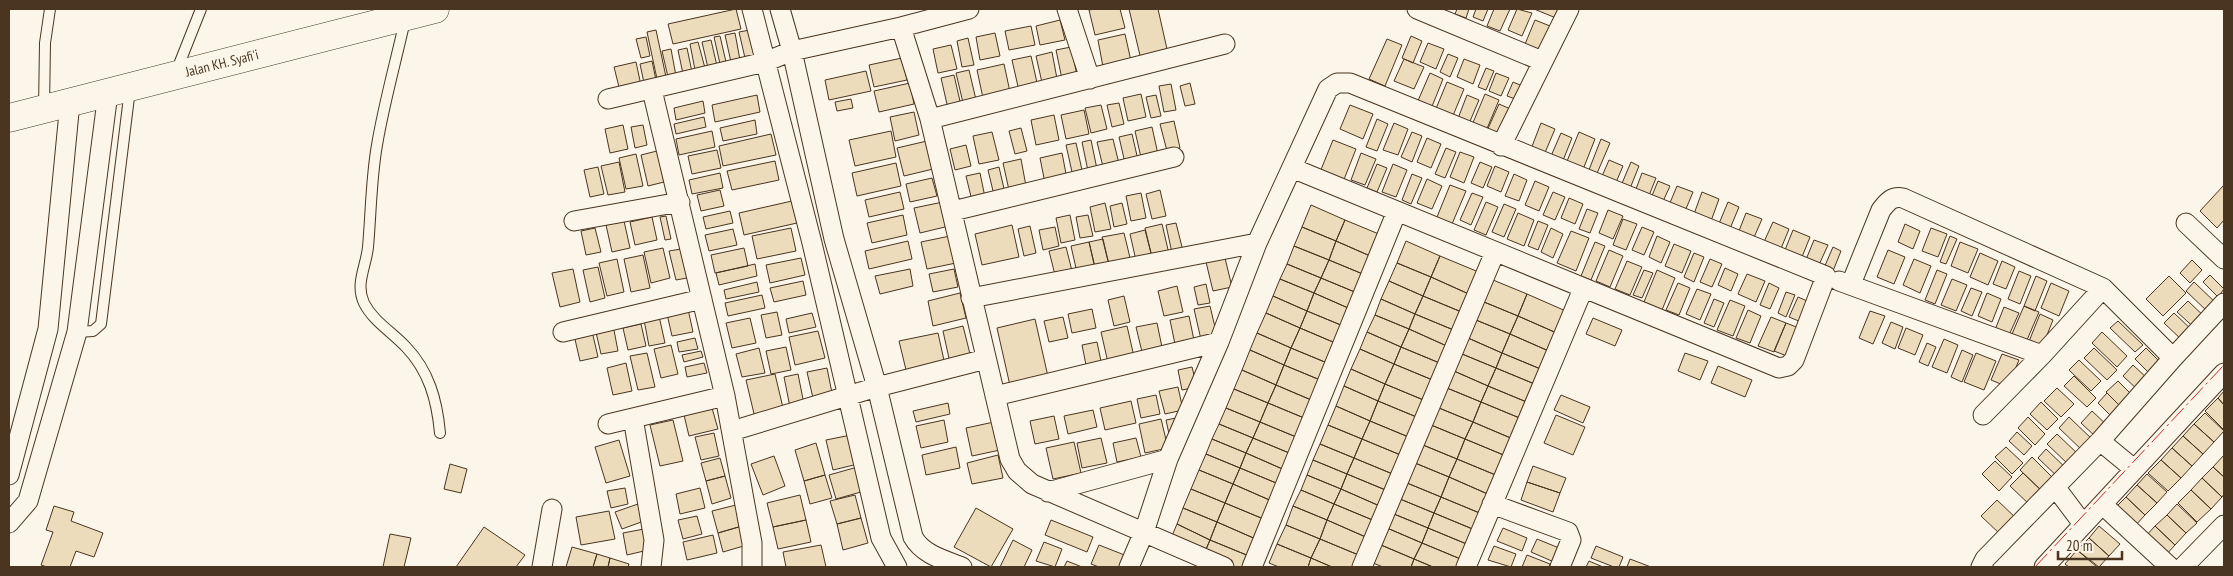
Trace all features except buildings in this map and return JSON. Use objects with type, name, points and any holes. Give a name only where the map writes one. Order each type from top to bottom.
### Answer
[{"type":"main road","name":"Jalan KH. Syafi'i","points":[[9,118],[435,9]]},
{"type":"street","points":[[752,9],[812,243],[882,538],[898,567],[924,555],[962,567]]},
{"type":"street","points":[[780,9],[792,51],[834,239],[877,387],[912,532],[924,555]]},
{"type":"street","points":[[608,100],[765,62],[792,51],[969,9]]},
{"type":"street","points":[[1067,9],[1090,79]]},
{"type":"street","points":[[1417,9],[1542,61]]},
{"type":"street","points":[[1500,146],[1569,9]]},
{"type":"street","points":[[901,26],[930,120],[953,211],[971,298],[1010,459],[1023,478],[1032,484],[1224,567]]},
{"type":"street","points":[[930,120],[1225,44]]},
{"type":"street","points":[[1129,567],[1144,532],[1168,459],[1220,342],[1256,243],[1328,89],[1336,83],[1350,83],[1500,146],[1826,276],[2042,355]]},
{"type":"street","points":[[9,524],[28,501],[77,332],[119,90]]},
{"type":"street","points":[[652,90],[725,396],[752,543],[752,567]]},
{"type":"street","points":[[9,476],[48,330],[57,106]]},
{"type":"street","points":[[953,211],[1174,157]]},
{"type":"street","points":[[1292,168],[1582,289],[1779,368],[1788,366],[1794,360],[1826,276]]},
{"type":"street","points":[[1851,284],[1881,210],[1889,200],[1895,197],[1915,202],[2103,288],[2173,358]]},
{"type":"street","points":[[574,221],[680,202]]},
{"type":"street","points":[[1252,567],[1397,211]]},
{"type":"street","points":[[2186,223],[2224,259]]},
{"type":"street","points":[[812,243],[834,239]]},
{"type":"street","points":[[971,298],[1256,243]]},
{"type":"street","points":[[1362,567],[1495,252]]},
{"type":"street","points":[[1983,415],[2042,355],[2103,288]]},
{"type":"street","points":[[1466,567],[1582,289]]},
{"type":"street","points":[[563,332],[702,298]]},
{"type":"street","points":[[1981,567],[1986,559],[2100,441],[2173,358],[2218,325],[2224,303]]},
{"type":"street","points":[[995,396],[1220,342]]},
{"type":"street","points":[[732,431],[848,398],[877,387],[986,359]]},
{"type":"street","points":[[2044,567],[2224,373]]},
{"type":"street","points":[[608,424],[725,396]]},
{"type":"street","points":[[633,418],[654,540],[651,567]]},
{"type":"street","points":[[19,438],[44,444]]},
{"type":"street","points":[[2100,441],[2134,469]]},
{"type":"street","points":[[1048,492],[1168,459]]},
{"type":"street","points":[[2056,488],[2083,524]]},
{"type":"street","points":[[1492,504],[1568,532],[1571,540],[1560,567]]},
{"type":"street","points":[[2103,505],[2170,567]]},
{"type":"street","points":[[542,567],[552,509]]},
{"type":"street","points":[[2183,567],[2224,525]]},
{"type":"lane","points":[[50,9],[45,43],[57,106]]},
{"type":"lane","points":[[174,75],[202,9]]},
{"type":"lane","points":[[406,16],[377,146],[367,258],[361,277],[360,290],[364,303],[371,313],[407,347],[423,370],[437,404],[440,433]]},
{"type":"power","points":[[2035,567],[2224,365]]}]
